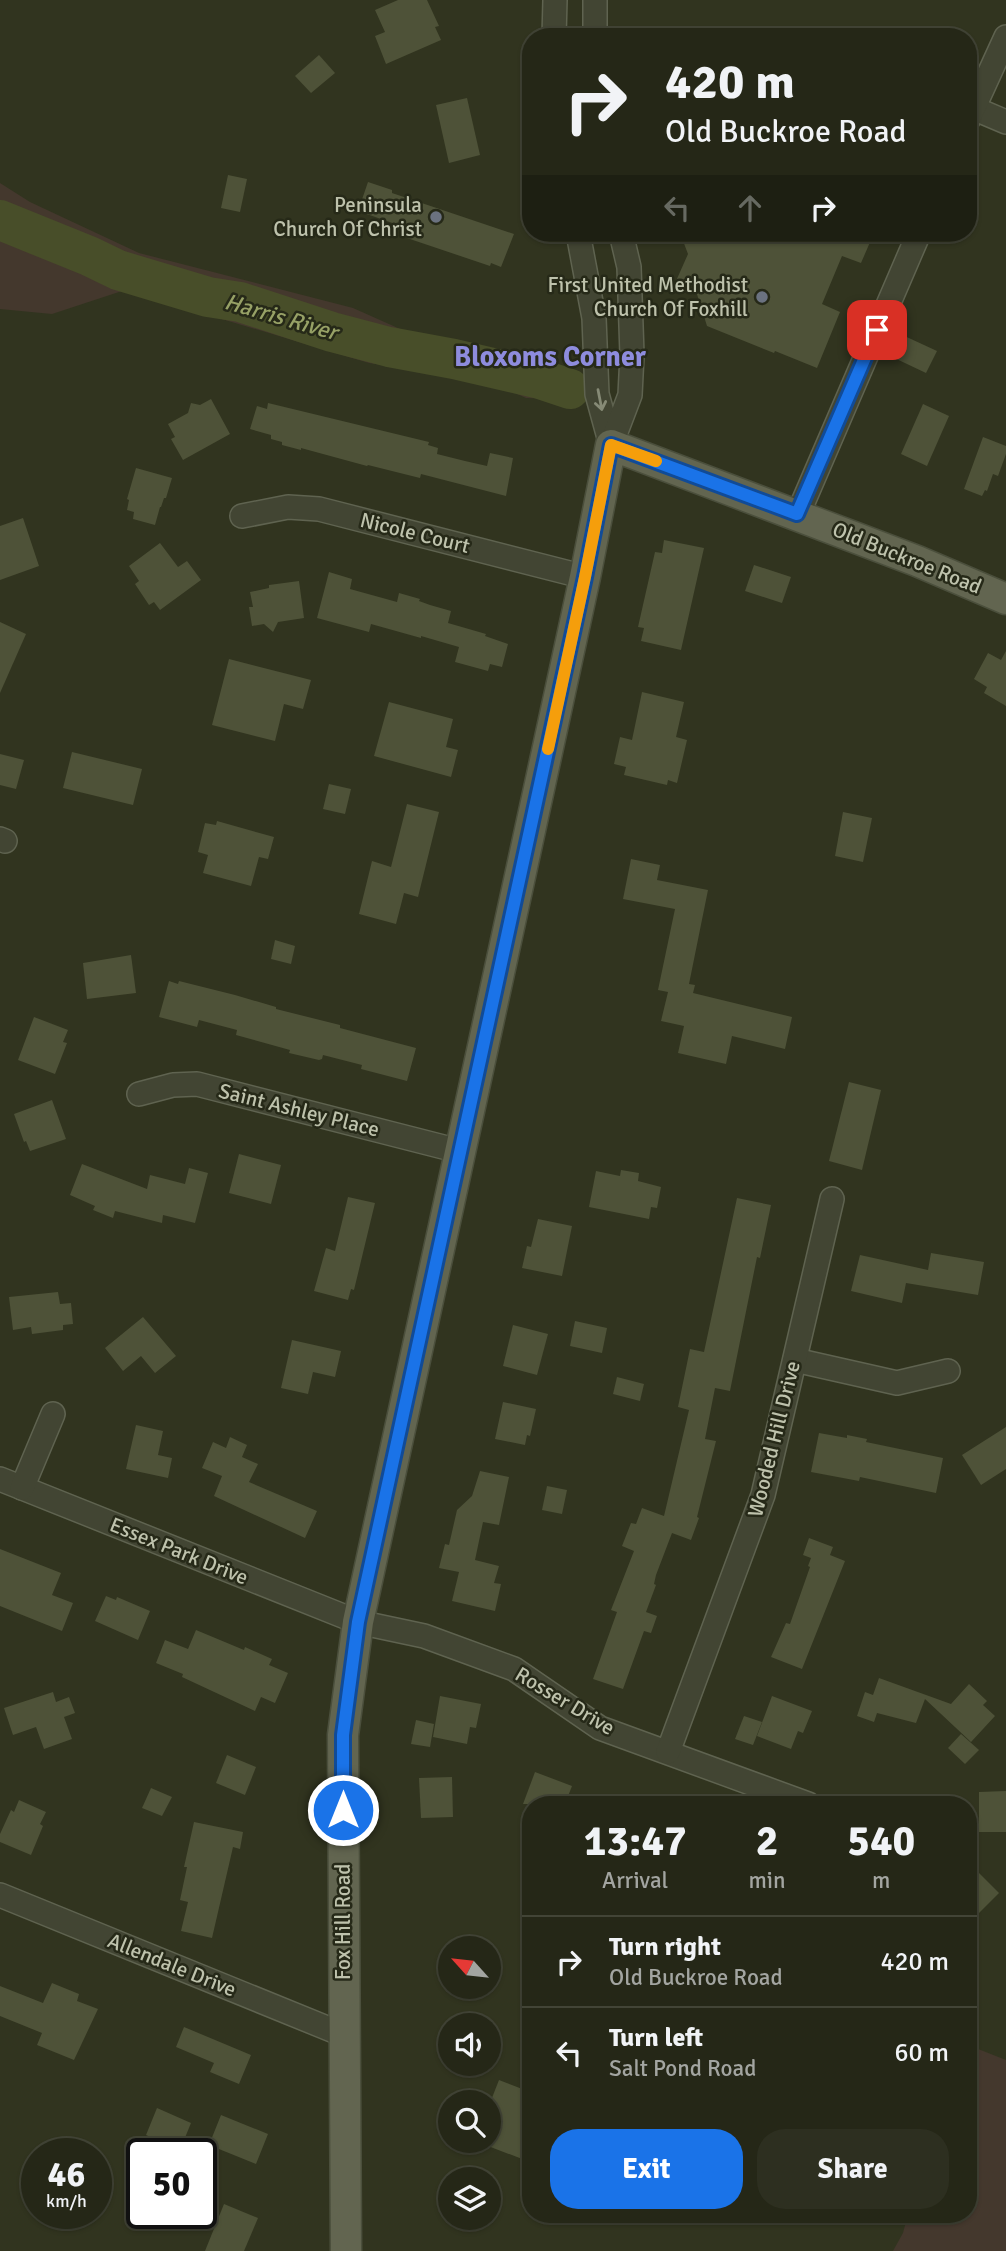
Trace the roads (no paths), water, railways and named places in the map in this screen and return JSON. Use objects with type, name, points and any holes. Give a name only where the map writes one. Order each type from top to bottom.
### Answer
[{"type":"main road","name":"Old Buckroe Road","points":[[611,445],[946,572],[1006,599]]},
{"type":"main road","name":"Fox Hill Road","points":[[346,2251],[343,1735],[358,1622],[585,577],[611,445]]},
{"type":"street","points":[[554,28],[555,0]]},
{"type":"street","points":[[595,28],[596,0]]},
{"type":"street","points":[[977,99],[1006,37]]},
{"type":"street","points":[[977,116],[1006,122]]},
{"type":"street","points":[[580,242],[594,318],[597,394],[611,445]]},
{"type":"street","points":[[611,445],[630,395],[632,355],[629,267],[623,242]]},
{"type":"street","points":[[797,514],[915,242]]},
{"type":"street","name":"Nicole Court","points":[[242,516],[288,508],[319,509],[585,577]]},
{"type":"street","name":"Saint Ashley Place","points":[[139,1094],[173,1085],[197,1084],[459,1151]]},
{"type":"street","name":"Wooded Hill Drive","points":[[668,1752],[763,1495],[832,1199]]},
{"type":"street","points":[[795,1360],[897,1383],[948,1371]]},
{"type":"street","points":[[22,1488],[52,1414]]},
{"type":"street","name":"Essex Park Drive","points":[[0,1479],[358,1622]]},
{"type":"street","name":"Rosser Drive","points":[[358,1622],[425,1636],[514,1669],[600,1728],[786,1796]]},
{"type":"street","name":"Allendale Drive","points":[[0,1895],[344,2035]]},
{"type":"waterway","name":"Harris River","points":[[0,220],[118,270],[208,297],[240,302],[332,332],[389,347],[454,359],[540,379],[570,389]]},
{"type":"place","name":"Peninsula Church Of Christ","points":[[436,217]]},
{"type":"place","name":"First United Methodist Church Of Foxhill","points":[[762,297]]},
{"type":"district","name":"Bloxoms Corner","points":[[550,357]]}]
